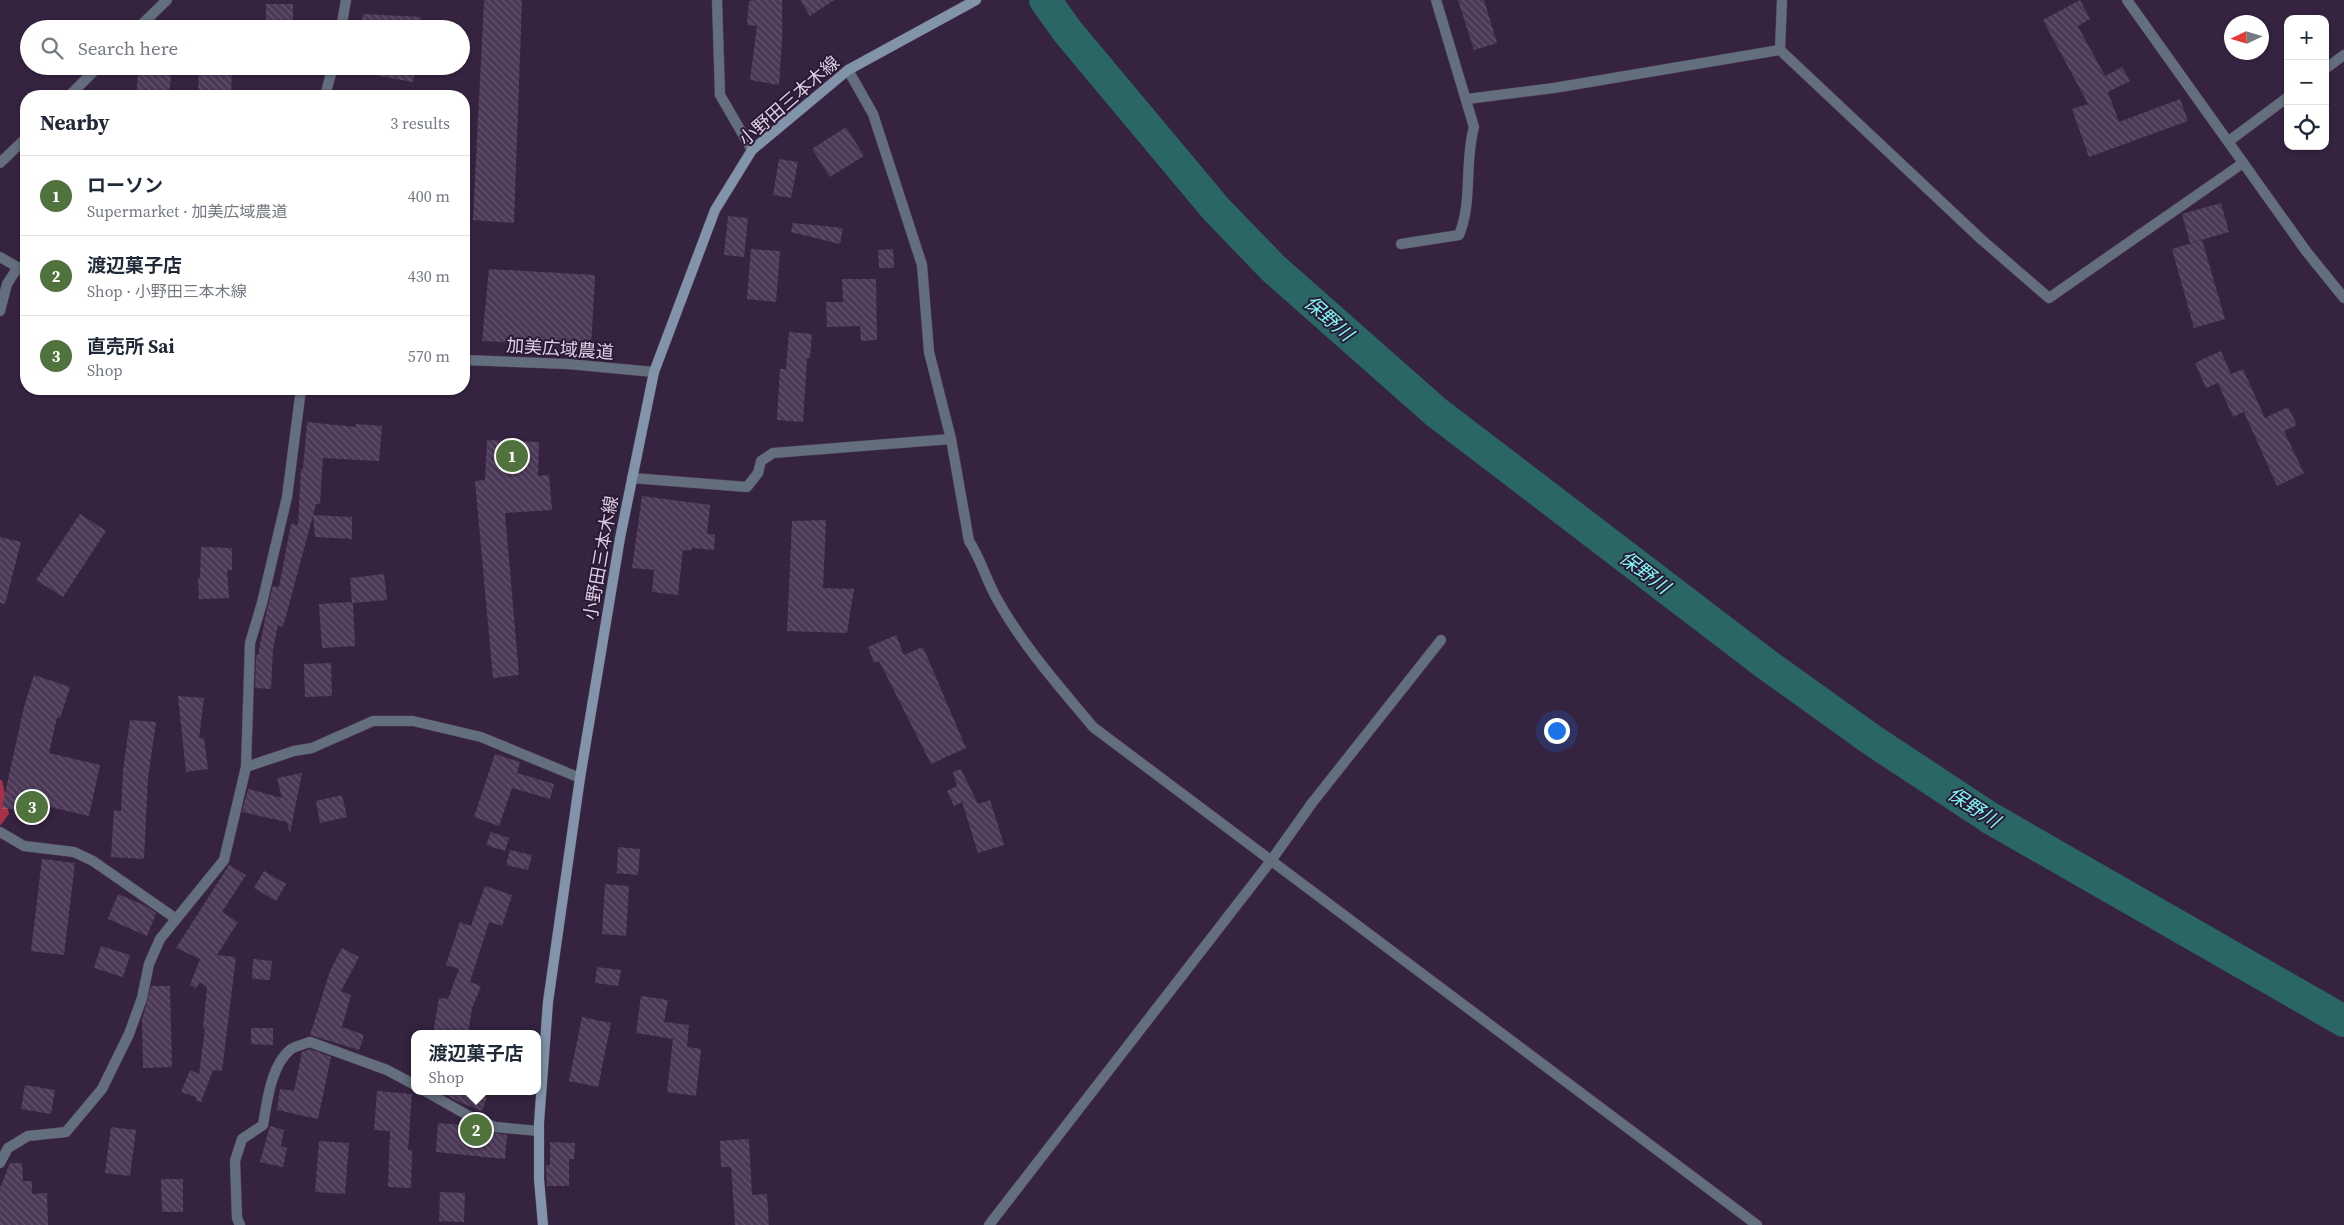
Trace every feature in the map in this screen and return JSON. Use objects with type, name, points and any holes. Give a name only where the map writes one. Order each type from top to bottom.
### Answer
[{"type":"main road","name":"小野田三本木線","points":[[543,1225],[539,1179],[539,1131],[548,1002],[580,778],[632,478],[654,372],[715,210],[752,150],[848,70],[976,0]]},
{"type":"street","points":[[146,20],[167,0]]},
{"type":"street","points":[[343,20],[346,0]]},
{"type":"street","points":[[717,0],[720,96],[752,150]]},
{"type":"street","points":[[1401,244],[1459,235],[1466,210],[1469,146],[1474,127],[1436,0]]},
{"type":"street","points":[[1782,0],[1780,50],[1982,240],[2049,298],[2243,163]]},
{"type":"street","points":[[2127,0],[2306,251],[2344,298]]},
{"type":"street","points":[[1467,99],[1581,84],[1780,50]]},
{"type":"street","points":[[2329,66],[2344,54]]},
{"type":"street","points":[[848,70],[873,114],[922,265],[929,352],[951,439],[968,541],[976,552],[996,598],[1029,650],[1093,727],[1270,862],[1757,1225]]},
{"type":"street","points":[[74,90],[90,75]]},
{"type":"street","points":[[327,90],[331,75]]},
{"type":"street","points":[[2229,141],[2284,101]]},
{"type":"street","points":[[0,163],[20,144]]},
{"type":"street","points":[[0,257],[20,269]]},
{"type":"street","points":[[0,311],[7,284],[20,272]]},
{"type":"street","name":"加美広域農道","points":[[470,360],[568,364],[654,372]]},
{"type":"street","points":[[0,1163],[8,1148],[28,1136],[66,1132],[102,1089],[129,1034],[142,998],[149,964],[160,939],[175,918],[224,860],[246,767],[250,643],[262,603],[287,497],[300,395]]},
{"type":"street","points":[[632,478],[747,487],[758,473],[761,461],[773,452],[951,439]]},
{"type":"street","points":[[989,1225],[1270,862],[1312,803],[1441,640]]},
{"type":"street","points":[[246,767],[294,751],[312,748],[373,721],[413,721],[481,737],[580,778]]},
{"type":"street","points":[[0,832],[24,846],[74,852],[93,861],[175,918]]},
{"type":"street","points":[[240,1225],[237,1218],[235,1162],[242,1139],[263,1125],[271,1086],[279,1064],[292,1049],[310,1042],[388,1070],[411,1083]]},
{"type":"street","points":[[432,1095],[474,1119],[495,1126],[539,1131]]},
{"type":"green space","points":[[0,780],[2,780],[9,814],[0,826]]},
{"type":"building","points":[[484,0],[522,0],[514,223],[473,220]]},
{"type":"building","points":[[782,0],[779,85],[750,80],[757,26],[747,25],[749,1]]},
{"type":"building","points":[[800,0],[834,0],[810,16]]},
{"type":"building","points":[[1458,0],[1484,0],[1497,43],[1474,50]]},
{"type":"building","points":[[2080,0],[2090,19],[2078,26],[2105,76],[2122,67],[2130,81],[2108,92],[2119,122],[2180,99],[2188,121],[2089,157],[2072,109],[2088,104],[2043,20]]},
{"type":"building","points":[[266,4],[293,4],[293,20],[266,20]]},
{"type":"building","points":[[363,14],[421,17],[421,20],[362,20]]},
{"type":"building","points":[[138,75],[171,75],[170,90],[137,90]]},
{"type":"building","points":[[199,75],[232,75],[231,90],[198,90]]},
{"type":"building","points":[[374,75],[414,75],[413,82]]},
{"type":"building","points":[[846,127],[864,156],[830,177],[812,149]]},
{"type":"building","points":[[779,159],[798,162],[791,198],[773,195]]},
{"type":"building","points":[[2221,203],[2229,232],[2190,243],[2182,214]]},
{"type":"building","points":[[728,216],[748,218],[744,257],[724,255]]},
{"type":"building","points":[[793,223],[843,228],[840,244],[791,232]]},
{"type":"building","points":[[2202,240],[2225,319],[2194,328],[2172,249]]},
{"type":"building","points":[[751,249],[780,251],[776,302],[747,299]]},
{"type":"building","points":[[893,249],[894,268],[879,268],[878,250]]},
{"type":"building","points":[[489,269],[595,275],[591,347],[482,341]]},
{"type":"building","points":[[842,279],[876,279],[877,340],[861,341],[860,326],[827,327],[826,302],[843,302]]},
{"type":"building","points":[[789,332],[812,334],[810,358],[807,358],[803,422],[777,420],[780,369],[786,369]]},
{"type":"building","points":[[2221,351],[2231,374],[2243,369],[2265,418],[2288,407],[2297,425],[2284,431],[2304,473],[2277,486],[2244,412],[2233,417],[2218,383],[2206,388],[2195,363]]},
{"type":"building","points":[[307,422],[355,427],[356,424],[382,426],[379,461],[323,458],[320,504],[316,504],[283,627],[278,625],[273,649],[271,689],[255,688],[256,655],[258,655],[273,586],[279,587],[291,524],[298,525],[301,469],[303,469]]},
{"type":"building","points":[[487,440],[539,442],[538,476],[549,475],[552,510],[505,513],[519,675],[493,678],[475,481],[485,480]]},
{"type":"building","points":[[642,496],[710,505],[707,534],[715,534],[714,550],[692,548],[691,551],[683,550],[678,595],[652,592],[654,570],[632,568]]},
{"type":"building","points":[[80,514],[106,531],[63,597],[36,580]]},
{"type":"building","points":[[313,515],[352,517],[352,539],[315,537]]},
{"type":"building","points":[[826,520],[823,588],[854,589],[847,633],[787,631],[792,521]]},
{"type":"building","points":[[0,537],[21,542],[5,604],[0,603]]},
{"type":"building","points":[[201,547],[232,548],[232,570],[227,570],[229,598],[199,599],[198,578],[200,578]]},
{"type":"building","points":[[384,574],[387,600],[353,603],[355,646],[322,648],[319,604],[352,602],[350,578]]},
{"type":"building","points":[[896,635],[904,655],[923,647],[966,748],[931,764],[879,661],[874,663],[868,647]]},
{"type":"building","points":[[331,663],[332,696],[305,697],[304,664]]},
{"type":"building","points":[[34,675],[70,687],[60,718],[57,717],[49,753],[100,765],[89,816],[37,804],[35,815],[2,807],[24,707]]},
{"type":"building","points":[[178,696],[204,698],[199,738],[204,738],[208,769],[186,772]]},
{"type":"building","points":[[130,720],[156,722],[148,778],[144,859],[111,857],[114,810],[121,811],[123,770]]},
{"type":"building","points":[[495,754],[520,762],[517,773],[554,784],[550,799],[512,788],[499,826],[474,817]]},
{"type":"building","points":[[961,769],[978,804],[990,800],[1004,845],[978,853],[962,802],[954,806],[947,791],[957,786],[953,772]]},
{"type":"building","points":[[302,773],[290,833],[287,822],[242,812],[248,789],[282,798],[277,778]]},
{"type":"building","points":[[342,795],[347,817],[320,823],[316,801]]},
{"type":"building","points":[[491,832],[509,838],[505,851],[486,845]]},
{"type":"building","points":[[618,847],[640,849],[638,875],[617,873]]},
{"type":"building","points":[[510,850],[532,855],[528,870],[506,865]]},
{"type":"building","points":[[42,859],[75,863],[64,955],[31,951]]},
{"type":"building","points":[[229,865],[246,875],[222,912],[238,922],[217,955],[236,957],[222,1071],[213,1070],[201,1102],[196,1101],[196,1097],[181,1092],[190,1070],[199,1074],[205,1028],[203,1028],[207,987],[200,982],[196,988],[190,985],[200,959],[176,948]]},
{"type":"building","points":[[264,871],[286,884],[276,901],[254,888]]},
{"type":"building","points":[[605,884],[629,886],[626,936],[602,934]]},
{"type":"building","points":[[485,886],[512,895],[502,926],[489,922],[470,982],[481,986],[472,1008],[469,1030],[434,1030],[439,998],[448,999],[459,969],[446,965],[460,922],[471,926]]},
{"type":"building","points":[[118,894],[146,906],[156,913],[147,936],[108,919]]},
{"type":"building","points":[[101,946],[130,955],[123,977],[94,968]]},
{"type":"building","points":[[342,948],[359,957],[341,991],[351,995],[342,1027],[364,1035],[359,1050],[310,1035],[330,971]]},
{"type":"building","points":[[253,959],[272,961],[270,980],[252,979]]},
{"type":"building","points":[[597,967],[621,970],[618,986],[595,983]]},
{"type":"building","points":[[151,986],[170,986],[172,1067],[143,1068],[142,1020]]},
{"type":"building","points":[[641,996],[668,1000],[664,1022],[689,1025],[687,1047],[701,1049],[696,1096],[667,1092],[673,1039],[636,1033]]},
{"type":"building","points":[[582,1017],[611,1023],[598,1087],[569,1081]]},
{"type":"building","points":[[251,1028],[273,1028],[273,1045],[251,1044]]},
{"type":"building","points":[[310,1049],[331,1057],[318,1119],[277,1110],[280,1089],[294,1091],[302,1052]]},
{"type":"building","points":[[25,1085],[55,1090],[51,1114],[21,1109]]},
{"type":"building","points":[[377,1091],[411,1094],[408,1150],[412,1150],[411,1188],[388,1187],[390,1131],[374,1130]]},
{"type":"building","points":[[446,1095],[482,1095],[487,1097],[482,1111]]},
{"type":"building","points":[[438,1123],[473,1126],[475,1127],[474,1130],[507,1135],[505,1159],[436,1152]]},
{"type":"building","points":[[270,1126],[284,1130],[281,1146],[287,1148],[283,1167],[260,1162]]},
{"type":"building","points":[[111,1127],[136,1130],[130,1176],[105,1173]]},
{"type":"building","points":[[749,1139],[752,1195],[767,1194],[769,1225],[735,1225],[731,1167],[721,1167],[720,1141]]},
{"type":"building","points":[[319,1141],[349,1143],[345,1194],[315,1192]]},
{"type":"building","points":[[550,1142],[575,1143],[574,1159],[569,1159],[569,1186],[547,1186],[546,1165],[550,1165]]},
{"type":"building","points":[[10,1163],[22,1163],[23,1181],[32,1181],[32,1194],[47,1193],[48,1225],[0,1225],[0,1188]]},
{"type":"building","points":[[161,1179],[183,1179],[183,1212],[162,1212]]},
{"type":"building","points":[[440,1192],[465,1193],[464,1222],[439,1221]]},
{"type":"waterway","name":"保野川","points":[[1045,0],[1068,32],[1216,209],[1273,268],[1436,412],[1766,664],[1872,740],[1990,818],[2344,1021]]},
{"type":"place","name":"ローソン","points":[[512,456]]},
{"type":"place","name":"直売所 Sai","points":[[32,807]]},
{"type":"place","name":"渡辺菓子店","points":[[476,1130]]}]
